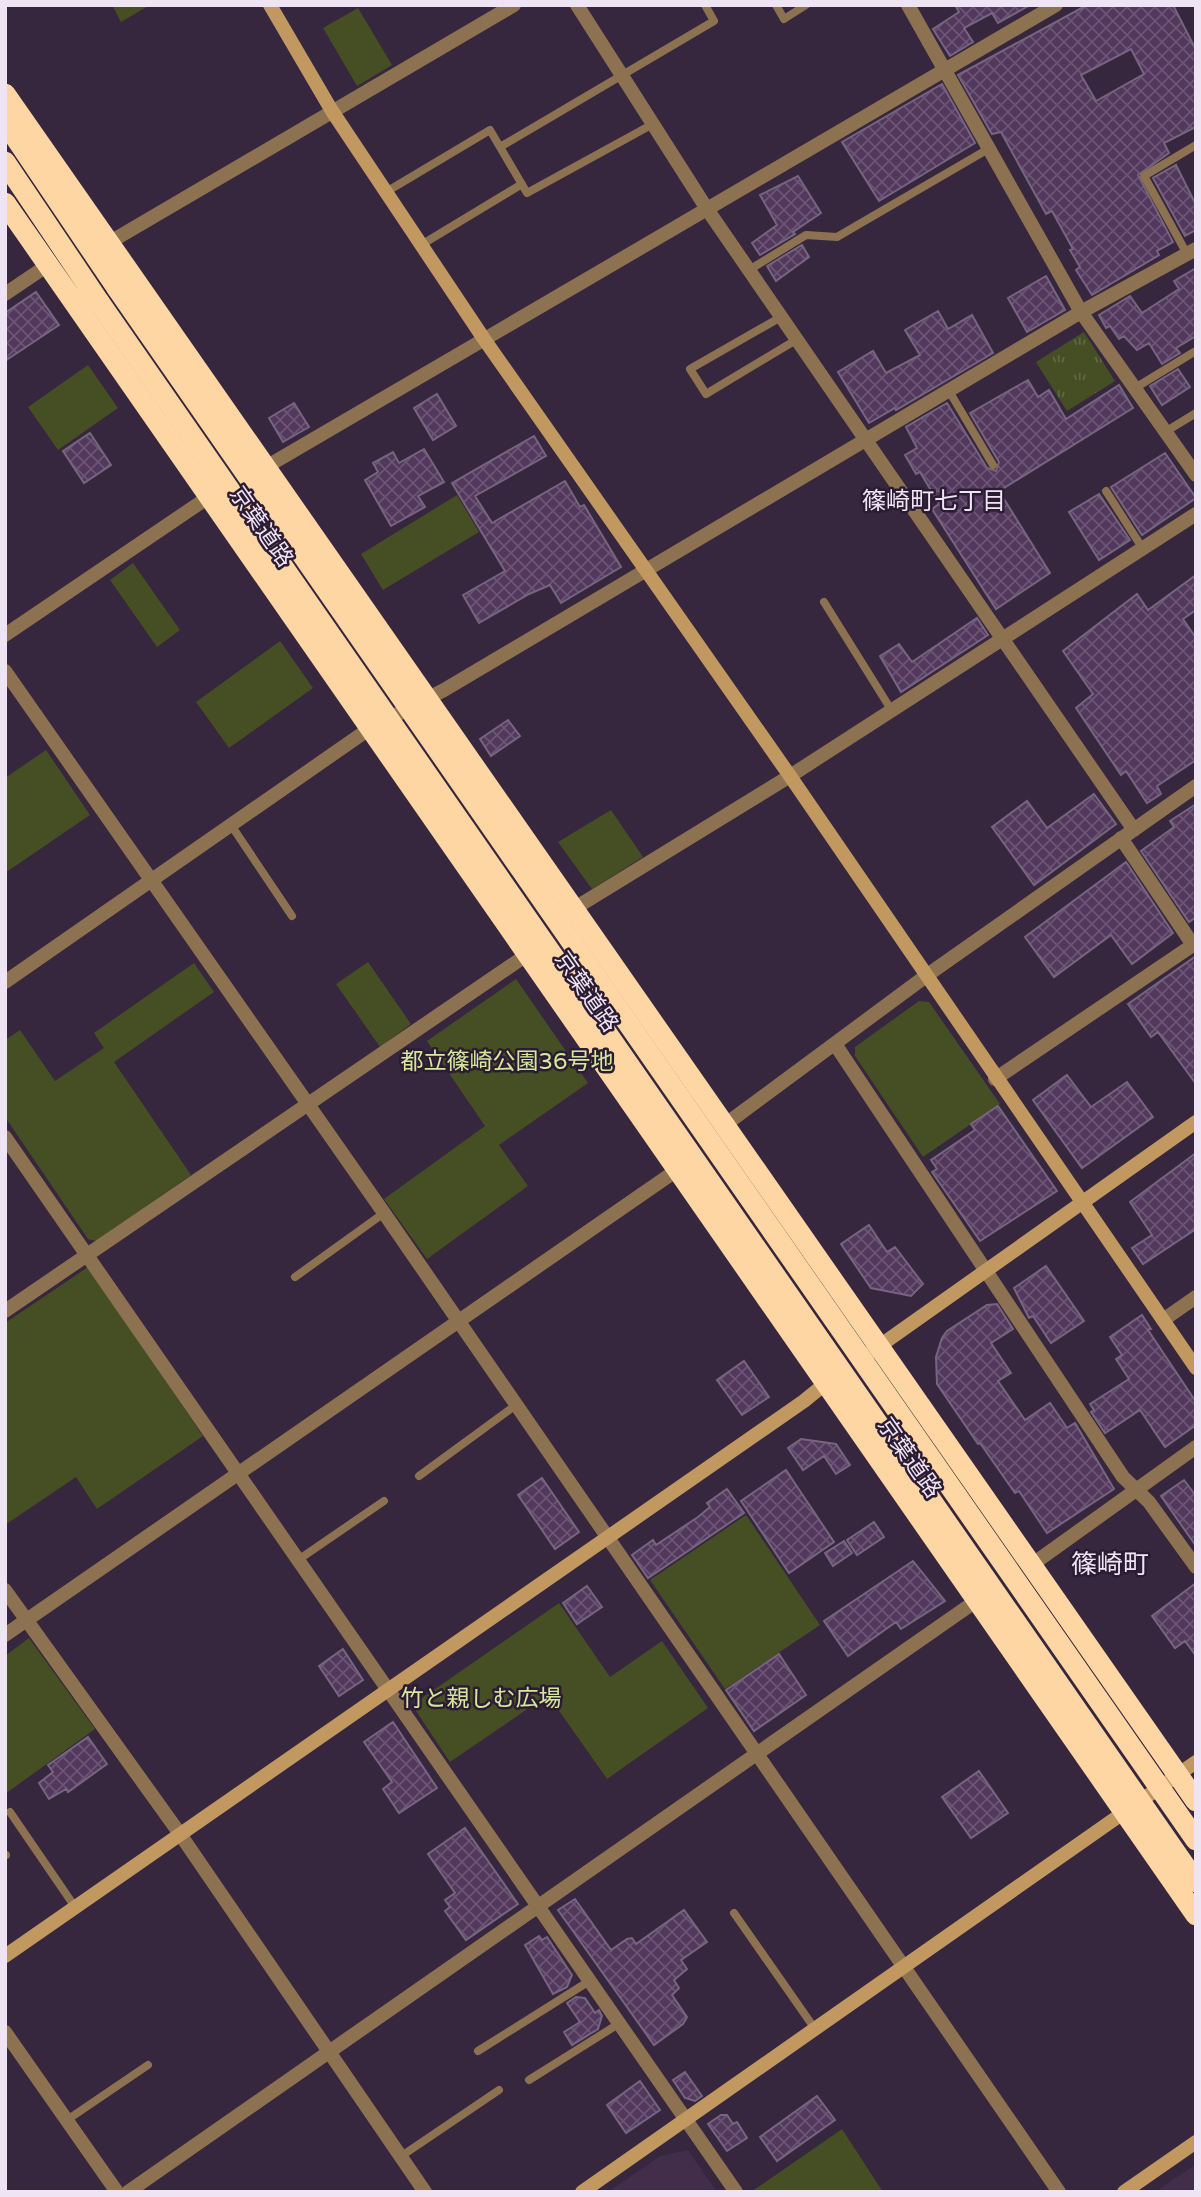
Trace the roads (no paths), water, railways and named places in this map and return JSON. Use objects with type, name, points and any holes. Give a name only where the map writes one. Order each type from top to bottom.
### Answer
[{"type":"highway","name":"京葉道路","points":[[5,94],[268,466],[427,699],[1196,1801]]},
{"type":"highway","name":"京葉道路","points":[[5,122],[117,288],[1196,1840]]},
{"type":"highway","name":"京葉道路","points":[[5,162],[99,302],[1196,1882]]},
{"type":"highway","name":"京葉道路","points":[[5,203],[1196,1915]]},
{"type":"street","points":[[270,5],[332,111],[484,340],[790,776],[995,1079],[1196,1368]]},
{"type":"street","points":[[110,242],[514,5]]},
{"type":"street","points":[[577,5],[707,209],[1134,830]]},
{"type":"street","points":[[908,5],[1081,312],[1196,475]]},
{"type":"street","points":[[5,635],[208,496],[268,466],[1056,5]]},
{"type":"street","points":[[5,982],[369,729],[427,699],[648,571],[1081,312],[1191,251]]},
{"type":"street","points":[[5,294],[48,265]]},
{"type":"street","points":[[575,908],[790,776],[1196,514]]},
{"type":"street","points":[[5,671],[609,1537],[903,1969],[1059,2192]]},
{"type":"street","points":[[726,1124],[926,976],[1196,786]]},
{"type":"street","points":[[995,1079],[1192,945],[1121,838]]},
{"type":"street","points":[[5,1311],[528,954]]},
{"type":"street","points":[[835,1044],[1123,1477],[1149,1502],[1196,1567]]},
{"type":"street","points":[[5,1956],[804,1401],[824,1383],[1196,1122]]},
{"type":"street","points":[[5,1138],[736,2192]]},
{"type":"street","points":[[5,1636],[677,1170]]},
{"type":"street","points":[[1163,1320],[1196,1297]]},
{"type":"street","points":[[1030,1566],[1196,1447]]},
{"type":"street","points":[[5,1590],[180,1834],[425,2192]]},
{"type":"street","points":[[128,2192],[758,1755],[975,1601]]},
{"type":"street","points":[[582,2192],[1124,1815],[1196,1762]]},
{"type":"street","points":[[7,2038],[117,2192]]},
{"type":"street","points":[[1124,2192],[1196,2142]]},
{"type":"lane","points":[[500,147],[714,22],[705,5]]},
{"type":"lane","points":[[776,5],[784,19],[806,5]]},
{"type":"lane","points":[[386,192],[489,130],[527,193],[653,124]]},
{"type":"lane","points":[[1191,251],[1143,176],[1196,145]]},
{"type":"lane","points":[[749,270],[806,235],[837,237],[990,148]]},
{"type":"lane","points":[[421,245],[522,184]]},
{"type":"lane","points":[[781,317],[690,369],[706,394],[796,340]]},
{"type":"lane","points":[[1135,388],[1194,352]]},
{"type":"lane","points":[[949,391],[993,466]]},
{"type":"lane","points":[[1165,432],[1196,413]]},
{"type":"lane","points":[[1106,491],[1143,548]]},
{"type":"lane","points":[[824,602],[892,711]]},
{"type":"lane","points":[[231,825],[292,916]]},
{"type":"lane","points":[[295,1277],[384,1213]]},
{"type":"lane","points":[[419,1476],[516,1405]]},
{"type":"lane","points":[[298,1560],[384,1501]]},
{"type":"lane","points":[[10,1812],[75,1907]]},
{"type":"lane","points":[[734,1913],[815,2029]]},
{"type":"lane","points":[[478,2051],[591,1980]]},
{"type":"lane","points":[[529,2080],[620,2023]]},
{"type":"lane","points":[[67,2120],[148,2065]]},
{"type":"lane","points":[[400,2157],[499,2090]]},
{"type":"district","name":"篠崎町七丁目","points":[[934,501]]},
{"type":"district","name":"篠崎町","points":[[1110,1564]]},
{"type":"park label","name":"都立篠崎公園36号地","points":[[507,1062]]},
{"type":"park label","name":"竹と親しむ広場","points":[[481,1699]]}]
